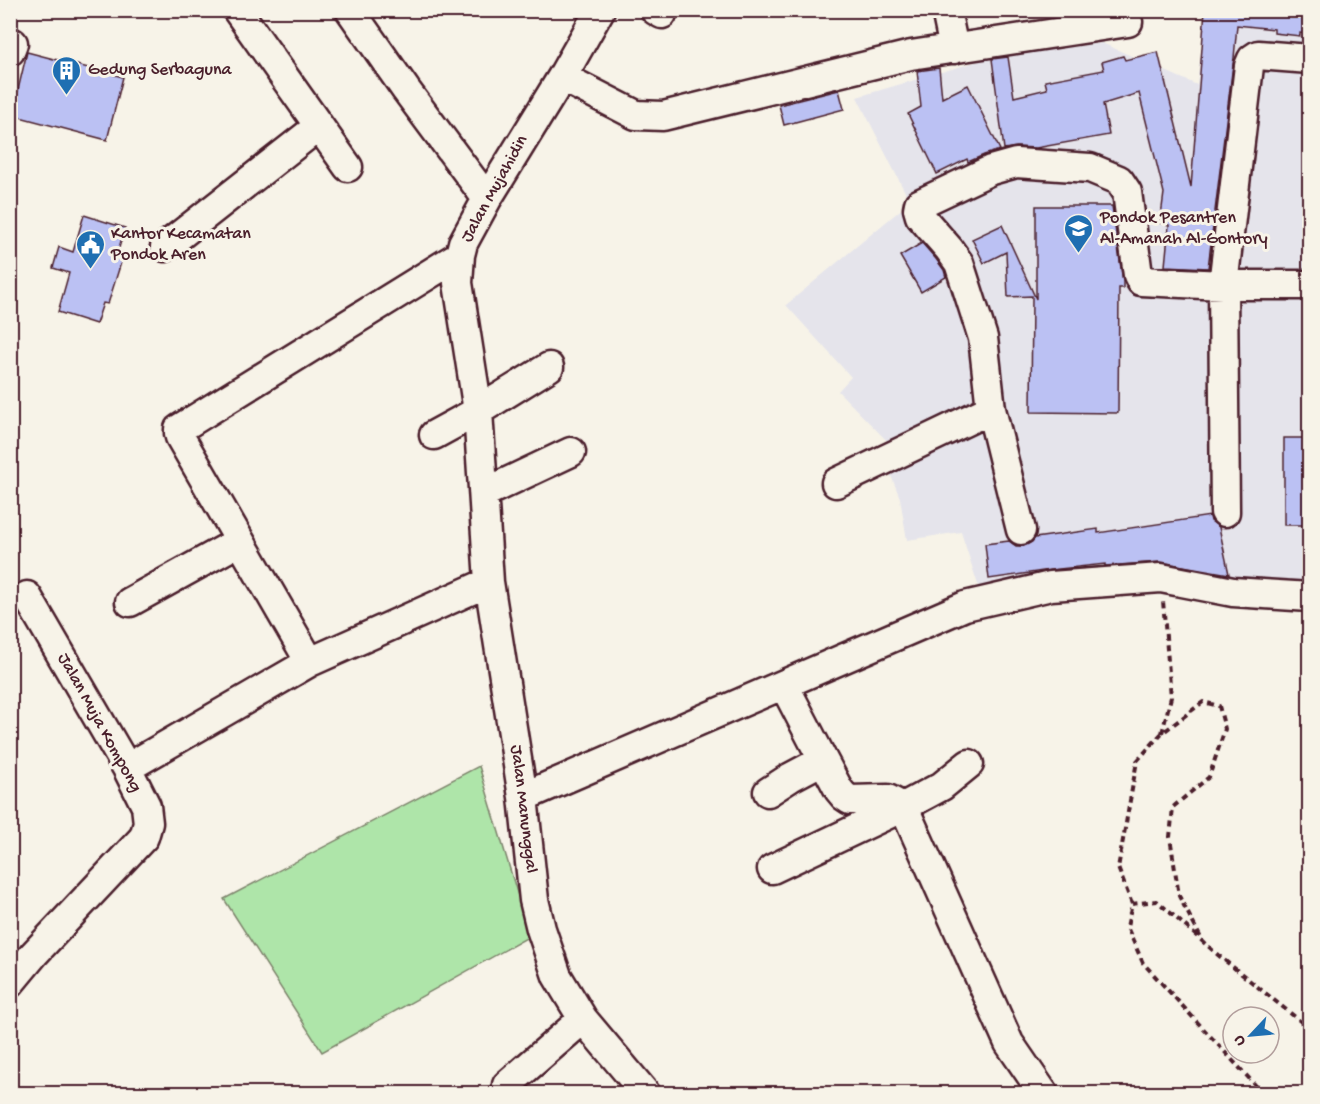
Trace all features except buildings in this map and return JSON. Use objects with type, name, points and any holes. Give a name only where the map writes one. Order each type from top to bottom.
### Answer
[{"type":"street","points":[[237,10],[348,167]]},
{"type":"street","points":[[350,10],[487,199]]},
{"type":"street","name":"Jalan Mujahidin","points":[[484,493],[478,411],[458,283],[460,255],[463,243],[487,199],[600,10]]},
{"type":"street","points":[[946,10],[954,49]]},
{"type":"street","points":[[562,76],[636,115],[663,116],[911,55],[1128,22]]},
{"type":"street","points":[[1225,512],[1222,285],[1249,66],[1252,59],[1258,55],[1310,58]]},
{"type":"street","points":[[165,246],[318,126]]},
{"type":"street","points":[[1021,530],[991,409],[983,338],[959,263],[920,216],[919,204],[991,170],[1016,163],[1090,168],[1119,180],[1126,192],[1138,275],[1141,281],[1222,285],[1310,285]]},
{"type":"street","points":[[310,662],[180,437],[179,429],[460,255]]},
{"type":"street","points":[[434,435],[549,367]]},
{"type":"street","points":[[836,483],[991,409]]},
{"type":"street","points":[[484,493],[571,452]]},
{"type":"street","name":"Jalan Manunggal","points":[[484,493],[489,582],[523,797],[534,900],[541,929],[557,976],[583,1019],[646,1094]]},
{"type":"street","points":[[130,602],[240,541]]},
{"type":"street","points":[[523,797],[965,606],[1051,586],[1161,578],[1233,592],[1310,597]]},
{"type":"street","points":[[127,768],[310,662],[489,582]]},
{"type":"street","name":"Jalan Muja Kompong","points":[[10,983],[34,954],[144,837],[148,823],[146,806],[127,768],[27,596]]},
{"type":"street","points":[[784,684],[844,796],[850,800],[888,799],[903,807],[1009,1043],[1044,1094]]},
{"type":"street","points":[[768,792],[823,760]]},
{"type":"street","points":[[772,869],[903,807],[942,786],[969,764]]},
{"type":"street","points":[[507,1085],[583,1019]]},
{"type":"path","points":[[1161,578],[1171,697],[1161,734]]},
{"type":"path","points":[[1203,942],[1179,896],[1170,837],[1173,807],[1209,777],[1226,729],[1219,706],[1203,702],[1161,734],[1137,761],[1119,868],[1132,904],[1127,927],[1143,963],[1265,1094]]},
{"type":"path","points":[[1132,904],[1157,901],[1203,942],[1310,1029]]},
{"type":"shaded area","name":"Pondok Pesantren Al-Amanah Al-Gontory","points":[[1206,11],[1309,11],[1309,582],[1234,587],[1165,573],[979,588],[961,532],[907,540],[900,498],[886,463],[895,449],[838,391],[851,377],[786,305],[910,202],[857,97],[996,56],[1102,43],[1197,85]]},
{"type":"green space","points":[[479,766],[530,936],[322,1052],[224,899]]},
{"type":"place","name":"Gedung Serbaguna","points":[[67,96]]},
{"type":"place","name":"Pondok Pesantren Al-Amanah Al-Gontory","points":[[1079,254]]},
{"type":"place","name":"Kantor Kecamatan Pondok Aren","points":[[90,270]]}]
